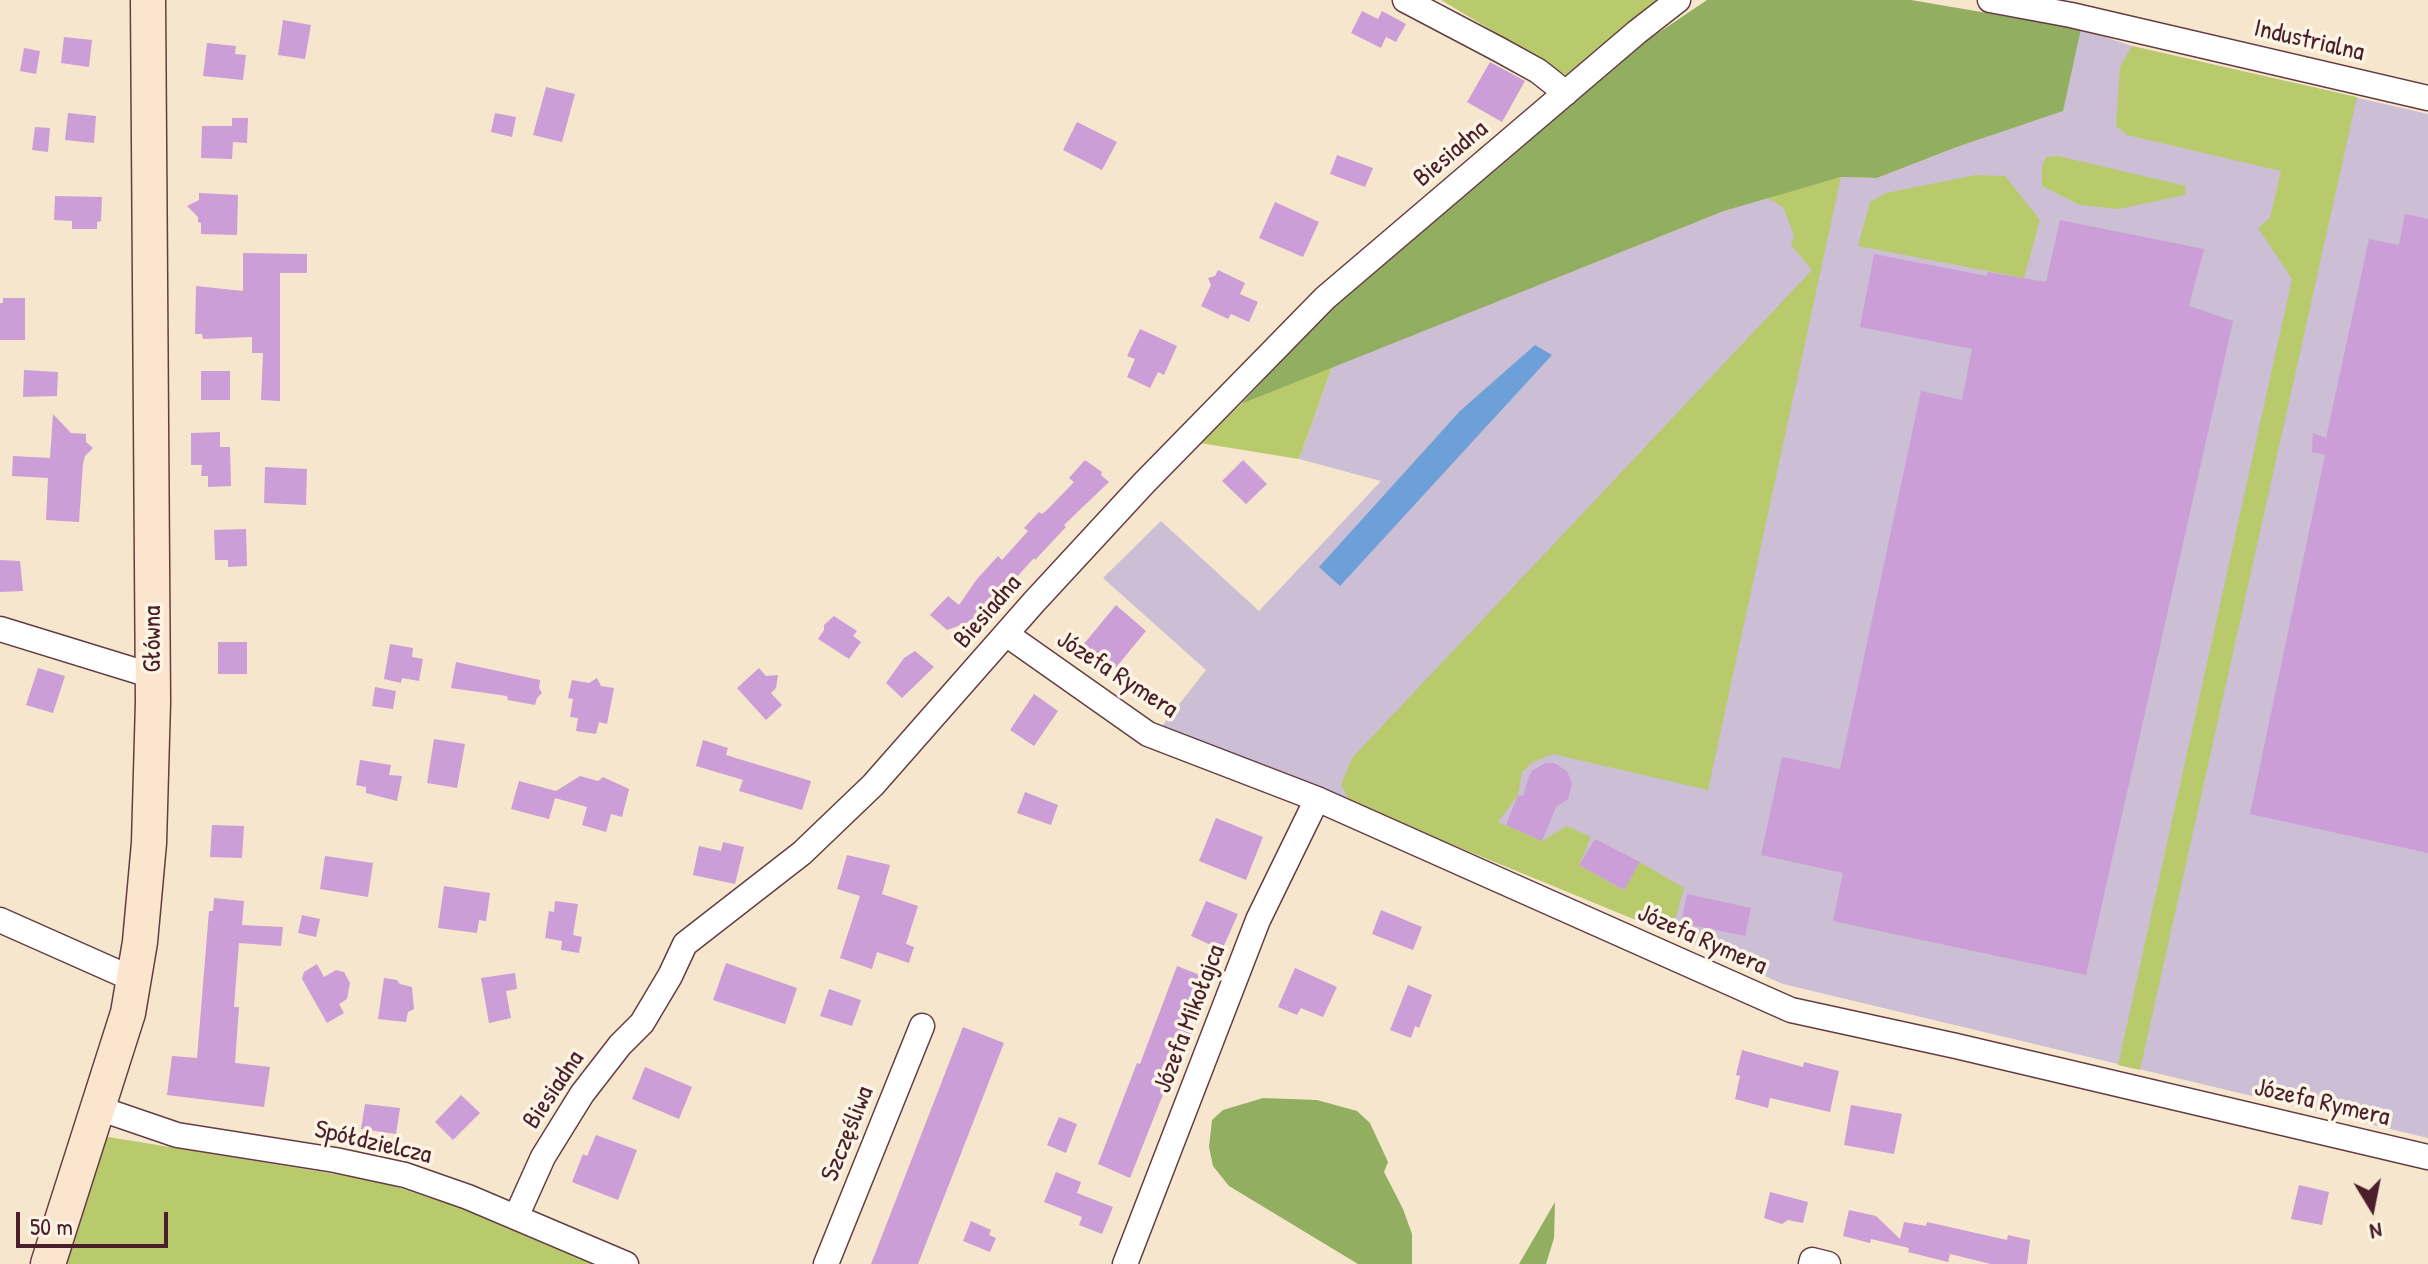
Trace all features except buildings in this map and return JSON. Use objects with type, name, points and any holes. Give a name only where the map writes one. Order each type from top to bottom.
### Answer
[{"type":"street","name":"Główna","points":[[48,1264],[128,1013],[140,942],[151,801],[153,676],[148,0]]},
{"type":"street","points":[[1405,0],[1538,71],[1566,93],[1678,0]]},
{"type":"street","name":"Industrialna","points":[[1990,0],[2071,15],[2428,98]]},
{"type":"street","name":"Biesiadna","points":[[516,1217],[543,1157],[582,1094],[620,1045],[642,1023],[685,944],[802,853],[873,785],[1144,483],[1325,298],[1566,93]]},
{"type":"street","points":[[0,629],[153,676]]},
{"type":"street","name":"Józefa Rymera","points":[[1006,634],[1148,734],[1317,799],[1791,1010],[2428,1157]]},
{"type":"street","name":"Józefa Mikołajca","points":[[1125,1264],[1258,920],[1317,799]]},
{"type":"street","points":[[0,920],[135,980]]},
{"type":"street","name":"Szczęśliwa","points":[[826,1264],[922,1026]]},
{"type":"street","name":"Spółdzielcza","points":[[98,1108],[177,1135],[335,1160],[405,1175],[516,1217],[626,1264]]},
{"type":"street","points":[[1811,1264],[1812,1260],[1828,1264]]},
{"type":"shaded area","points":[[2081,29],[2132,46],[2428,114],[2428,1138],[1783,984],[1524,869],[1159,730],[1206,670],[1103,578],[1161,521],[1259,611],[1381,481],[1299,459],[1332,367],[1724,211],[1841,177],[1877,178],[2062,111]]},
{"type":"green space","points":[[1441,0],[1670,0],[1568,76]]},
{"type":"green space","points":[[1707,0],[1911,0],[2081,29],[2063,111],[1877,178],[1841,177],[1724,211],[1241,404],[1481,147],[1499,140]]},
{"type":"green space","points":[[2132,46],[2357,97],[2140,1070],[2118,1065],[2292,279],[2258,228],[2270,218],[2281,171],[2127,135],[2116,126],[2120,67]]},
{"type":"green space","points":[[2058,156],[2186,186],[2185,195],[2119,209],[2080,205],[2042,186],[2042,166],[2046,157]]},
{"type":"green space","points":[[1976,175],[2005,176],[2040,220],[2024,278],[1858,246],[1870,202],[1886,193]]},
{"type":"green space","points":[[1841,177],[1708,790],[1553,754],[1533,762],[1522,772],[1518,795],[1498,822],[1542,841],[1567,826],[1591,837],[1579,865],[1623,890],[1640,862],[1684,888],[1677,914],[1665,932],[1351,803],[1341,785],[1352,758],[1812,270],[1791,245],[1794,235],[1783,207],[1767,198]]},
{"type":"green space","points":[[1332,367],[1299,459],[1200,443],[1241,404]]},
{"type":"green space","points":[[1263,1098],[1317,1100],[1357,1111],[1370,1123],[1388,1162],[1384,1172],[1412,1234],[1412,1264],[1358,1264],[1229,1186],[1213,1166],[1209,1147],[1212,1120],[1223,1110]]},
{"type":"green space","points":[[90,1134],[378,1181],[633,1264],[48,1264]]},
{"type":"green space","points":[[1555,1202],[1554,1238],[1546,1264],[1519,1264]]},
{"type":"water","points":[[1535,345],[1552,355],[1340,586],[1319,567],[1460,411]]}]
